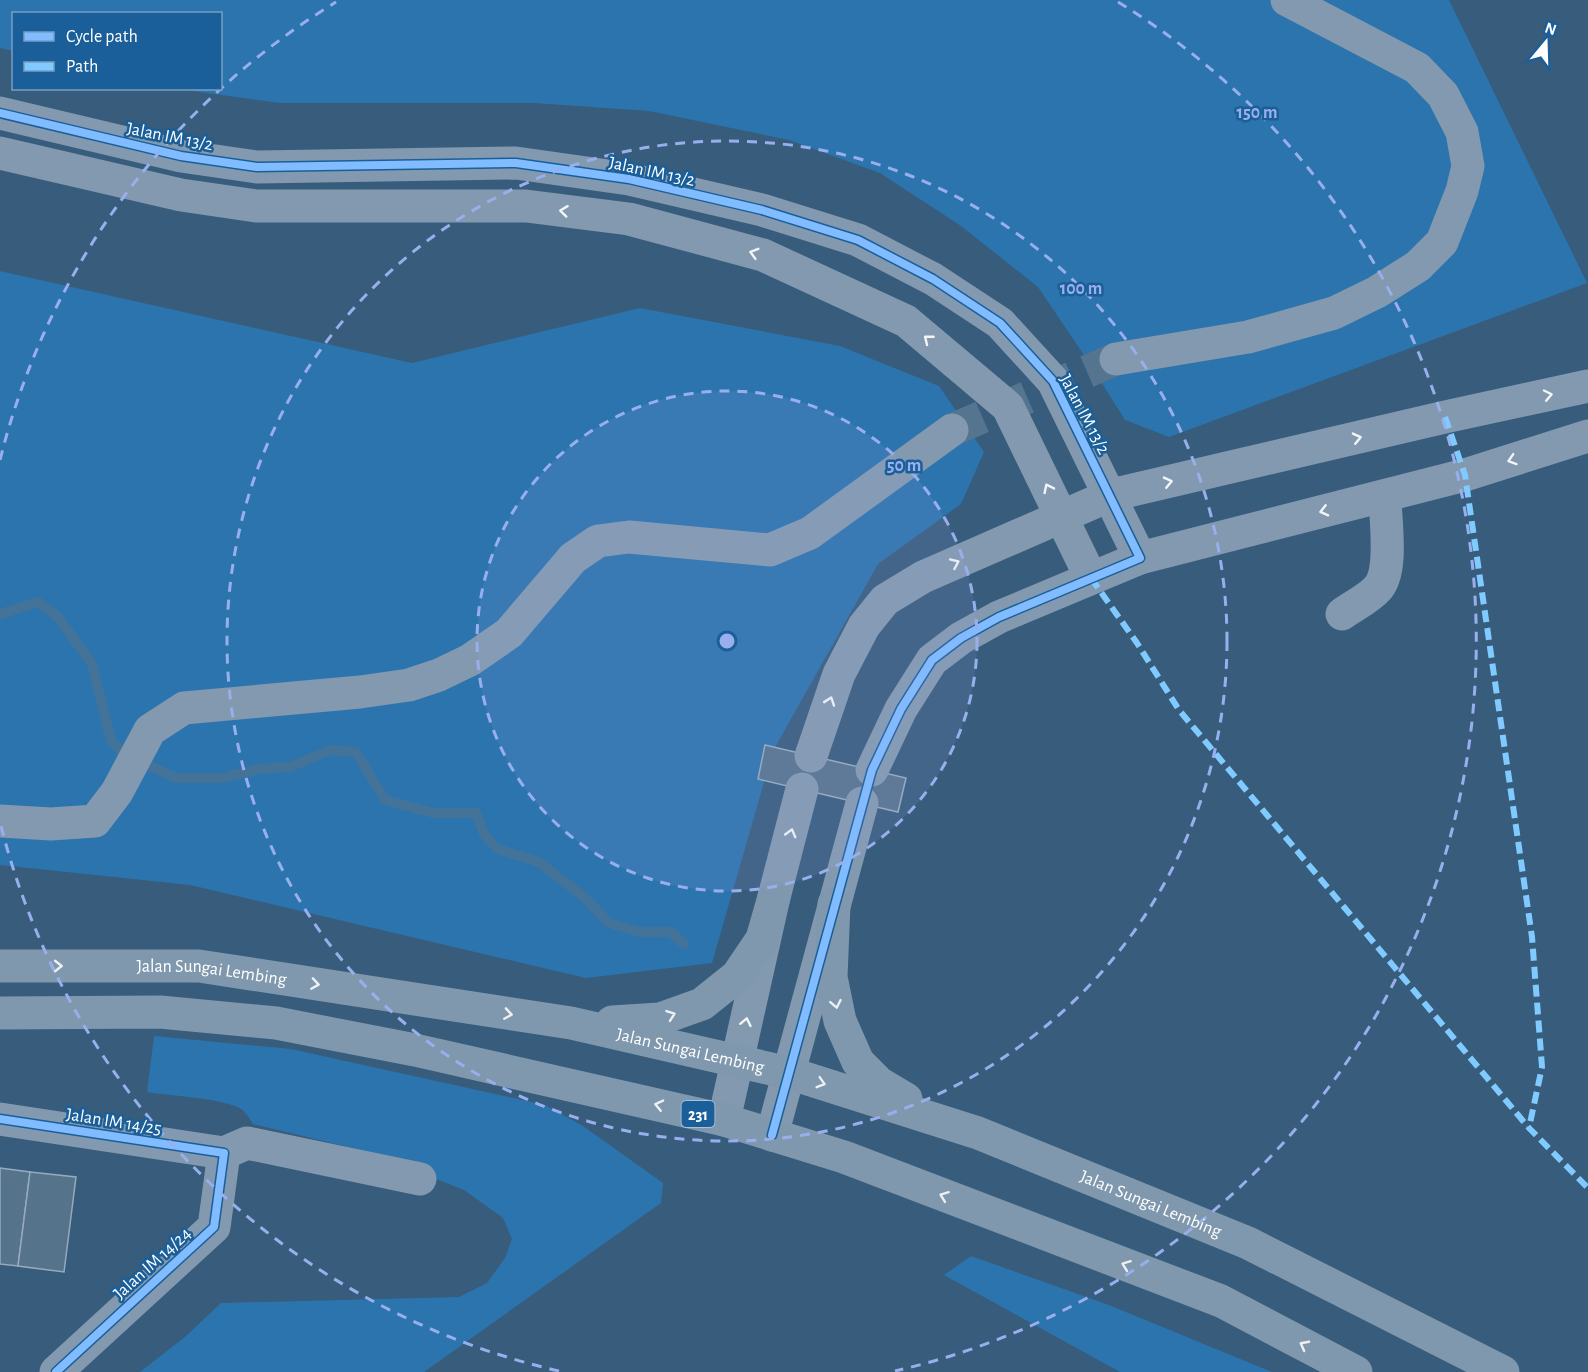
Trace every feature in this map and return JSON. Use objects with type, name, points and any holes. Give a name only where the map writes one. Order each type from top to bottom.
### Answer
[{"type":"main road","points":[[571,1023],[660,1019],[702,1004],[737,976],[762,939],[774,897]]},
{"type":"main road","points":[[834,904],[831,977],[840,1021],[858,1062],[879,1083],[909,1101],[978,1133]]},
{"type":"main road","name":"Jalan Sungai Lembing","points":[[0,966],[199,966],[571,1023],[789,1073],[978,1133],[1248,1243],[1503,1372]]},
{"type":"main road","name":"231","points":[[0,1013],[160,1012],[276,1023],[415,1050],[724,1120],[844,1158],[1221,1301],[1356,1372]]},
{"type":"street","points":[[1116,359],[1248,337],[1334,313],[1377,292],[1418,266],[1442,242],[1462,191],[1468,166],[1462,132],[1443,95],[1417,68],[1287,0]]},
{"type":"street","name":"Jalan IM 13/2","points":[[0,113],[181,156],[257,167],[516,163],[629,179],[762,210],[858,240],[933,279],[1000,323],[1053,381],[1140,558]]},
{"type":"street","points":[[0,153],[181,195],[256,206],[526,206],[629,219],[763,255],[906,321],[1008,407],[1091,578]]},
{"type":"street","points":[[811,756],[839,674],[864,626],[885,600],[923,577],[1111,495],[1588,386]]},
{"type":"street","points":[[0,820],[51,824],[94,821],[117,792],[150,730],[184,708],[360,692],[409,685],[439,675],[470,660],[509,633],[573,558],[598,541],[629,537],[770,549],[810,533],[951,430]]},
{"type":"street","points":[[872,770],[902,709],[932,660],[961,638],[999,617],[1140,558],[1465,475],[1588,435]]},
{"type":"street","points":[[1342,614],[1377,590],[1384,579],[1387,567],[1385,496]]},
{"type":"street","points":[[724,1120],[774,897],[802,789]]},
{"type":"street","points":[[772,1135],[862,803]]},
{"type":"street","name":"Jalan IM 14/25","points":[[0,1119],[224,1153]]},
{"type":"street","points":[[224,1153],[246,1143],[420,1179]]},
{"type":"street","name":"Jalan IM 14/24","points":[[56,1372],[213,1227],[224,1153]]},
{"type":"shaded area","points":[[0,0],[1449,0],[1587,283],[1169,437],[1125,420],[1038,287],[961,226],[880,173],[789,140],[649,111],[534,103],[280,103],[185,90],[222,90],[222,12],[12,12],[12,51],[0,48]]},
{"type":"shaded area","points":[[0,271],[412,363],[640,308],[840,346],[939,386],[984,452],[961,504],[878,564],[773,751],[712,963],[586,978],[190,885],[0,865]]},
{"type":"shaded area","points":[[154,1036],[291,1049],[545,1105],[583,1126],[663,1183],[661,1203],[424,1372],[140,1372],[186,1336],[221,1303],[459,1297],[487,1283],[505,1258],[512,1239],[503,1218],[464,1190],[365,1151],[253,1124],[243,1111],[233,1105],[147,1092]]},
{"type":"shaded area","points":[[971,1256],[1109,1305],[1272,1372],[1120,1372],[944,1275]]},
{"type":"building","points":[[765,745],[906,778],[898,812],[758,779]]},
{"type":"building","points":[[0,1168],[30,1172],[18,1266],[0,1264]]},
{"type":"building","points":[[30,1172],[76,1177],[64,1272],[18,1266]]},
{"type":"waterway","points":[[0,614],[38,602],[58,617],[92,664],[111,741],[124,754],[176,778],[223,778],[258,769],[290,767],[331,750],[356,752],[385,800],[433,813],[476,813],[484,834],[497,849],[539,862],[584,897],[609,923],[640,932],[671,932],[684,944]]},
{"type":"tunnel","points":[[952,430],[1116,359]]},
{"type":"marked path","points":[[1445,417],[1465,475],[1532,937],[1542,1067],[1529,1128]]},
{"type":"marked path","points":[[1091,578],[1137,643],[1179,710],[1529,1128],[1588,1188]]},
{"type":"cycle path","points":[[0,113],[181,156],[257,167],[516,163],[629,179],[762,210],[858,240],[933,279],[1000,323],[1053,381],[1140,558],[999,617],[961,638],[932,660],[901,709],[872,770],[772,1135]]},
{"type":"cycle path","points":[[0,1119],[224,1153],[214,1227],[56,1372]]}]
